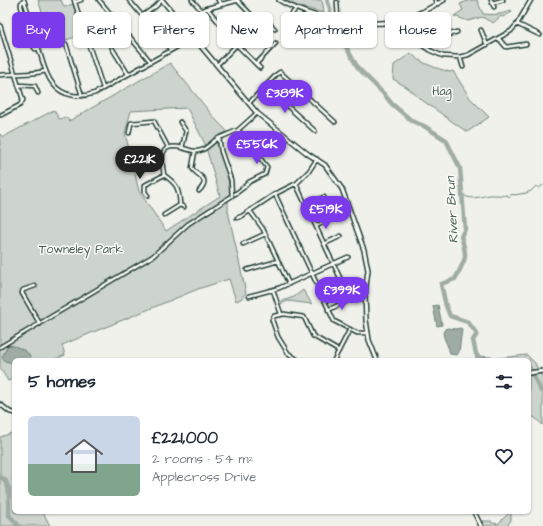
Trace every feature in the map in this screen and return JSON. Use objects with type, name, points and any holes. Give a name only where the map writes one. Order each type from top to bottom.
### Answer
[{"type":"street","points":[[24,0],[21,6],[31,42],[35,49],[39,50]]},
{"type":"street","points":[[24,0],[46,71],[52,84],[66,94],[82,96],[95,93],[175,48]]},
{"type":"street","points":[[81,0],[75,1],[103,88]]},
{"type":"street","points":[[99,0],[150,61]]},
{"type":"street","points":[[129,0],[139,12]]},
{"type":"street","points":[[148,12],[162,0],[172,12]]},
{"type":"street","points":[[192,0],[202,11],[207,8],[238,0],[249,12]]},
{"type":"street","points":[[218,0],[222,4]]},
{"type":"street","points":[[279,0],[296,9],[307,12]]},
{"type":"street","points":[[435,0],[437,4]]},
{"type":"street","points":[[421,12],[444,0]]},
{"type":"street","points":[[492,3],[503,0]]},
{"type":"street","points":[[427,48],[436,54],[443,56],[460,57],[468,55],[487,46],[511,31],[517,24],[531,0]]},
{"type":"street","points":[[337,2],[338,12]]},
{"type":"street","points":[[207,8],[217,21]]},
{"type":"street","points":[[517,24],[540,35]]},
{"type":"street","points":[[0,25],[22,97],[22,102],[1,115]]},
{"type":"street","points":[[451,28],[452,33],[457,32]]},
{"type":"street","points":[[481,30],[487,46]]},
{"type":"street","points":[[499,39],[506,47],[524,44]]},
{"type":"street","points":[[256,64],[276,43]]},
{"type":"street","points":[[66,44],[82,96]]},
{"type":"street","points":[[112,48],[128,74]]},
{"type":"street","points":[[201,48],[257,113],[308,154],[325,165],[342,189],[364,250],[368,270],[365,295],[368,333],[369,340],[376,358]]},
{"type":"street","points":[[216,66],[234,48]]},
{"type":"street","points":[[240,48],[260,68]]},
{"type":"street","points":[[460,57],[463,67]]},
{"type":"street","points":[[0,75],[14,73],[40,73],[46,71]]},
{"type":"street","points":[[249,103],[278,73],[283,75],[335,122]]},
{"type":"street","points":[[18,85],[35,86],[38,94]]},
{"type":"street","points":[[265,86],[315,131]]},
{"type":"street","points":[[180,205],[179,193],[174,182],[164,174],[161,158],[164,151],[168,147],[174,146],[195,151],[202,150],[219,138],[238,130],[257,113]]},
{"type":"street","points":[[129,133],[131,124],[154,121],[168,147]]},
{"type":"street","points":[[180,122],[186,131],[182,148]]},
{"type":"street","points":[[235,194],[249,182],[265,174],[267,167],[238,130]]},
{"type":"street","points":[[0,347],[154,256],[188,224],[232,196],[230,180],[221,151],[219,138]]},
{"type":"street","points":[[195,151],[192,168],[202,177],[204,182],[203,187],[199,191]]},
{"type":"street","points":[[137,162],[161,158]]},
{"type":"street","points":[[237,218],[275,194],[296,184],[309,171],[317,159]]},
{"type":"street","points":[[148,196],[145,192],[145,185],[164,174]]},
{"type":"street","points":[[296,184],[342,282]]},
{"type":"street","points":[[275,194],[334,320],[357,333],[368,333]]},
{"type":"street","points":[[306,205],[324,197]]},
{"type":"street","points":[[180,205],[184,207]]},
{"type":"street","points":[[164,215],[180,205]]},
{"type":"street","points":[[250,211],[265,234],[288,284]]},
{"type":"street","points":[[316,226],[333,218]]},
{"type":"street","points":[[243,244],[265,234]]},
{"type":"street","points":[[324,244],[341,236]]},
{"type":"street","points":[[249,296],[273,290],[348,257]]},
{"type":"street","points":[[247,270],[278,260]]},
{"type":"street","points":[[35,286],[23,290],[22,293],[40,324]]},
{"type":"street","points":[[273,290],[281,314]]},
{"type":"street","points":[[328,310],[349,300]]},
{"type":"street","points":[[295,358],[288,353],[278,337],[272,320],[273,317],[284,314],[304,317],[313,336],[339,351]]},
{"type":"street","points":[[335,358],[350,329]]},
{"type":"street","points":[[531,373],[543,371]]},
{"type":"street","points":[[0,404],[12,412]]},
{"type":"street","points":[[475,514],[481,526]]},
{"type":"green space","points":[[38,0],[61,0],[64,7],[73,4],[75,12],[73,12],[73,38],[66,40],[65,38],[65,12],[42,12]]},
{"type":"green space","points":[[286,0],[321,0],[324,12],[320,12],[297,6]]},
{"type":"green space","points":[[470,0],[477,0],[483,14],[498,14],[511,10],[512,12],[503,17],[501,16],[493,23],[482,17],[468,21],[454,16],[463,10],[460,4]]},
{"type":"green space","name":"Hag","points":[[411,53],[419,60],[429,65],[450,72],[453,71],[470,98],[489,117],[467,132],[419,98],[408,88],[393,79],[394,65]]},
{"type":"green space","name":"Towneley Park","points":[[170,63],[217,121],[228,132],[215,138],[226,170],[231,194],[228,202],[228,211],[246,293],[241,299],[236,301],[229,279],[198,289],[62,345],[65,355],[58,358],[12,358],[12,379],[8,381],[0,368],[0,134],[3,137],[54,110],[59,119],[66,117],[69,121]],"holes":[[[187,108],[205,144],[220,196],[166,231],[139,191],[125,133],[131,111]]]},
{"type":"green space","points":[[303,290],[312,304],[288,301],[280,304],[279,302],[294,297]]},
{"type":"green space","points":[[527,355],[530,358],[499,358]]},
{"type":"green space","points":[[480,356],[499,358],[475,357]]},
{"type":"green space","points":[[531,359],[535,363],[540,374],[543,376],[543,425],[534,417],[531,418]]},
{"type":"green space","points":[[12,433],[12,514],[44,514],[50,526],[21,526],[10,514],[10,488],[5,478],[0,476],[0,437]]},
{"type":"green space","points":[[0,479],[3,480],[7,489],[9,516],[16,526],[0,526]]},
{"type":"green space","points":[[508,514],[511,514],[511,520],[507,526],[484,526],[482,521],[491,521],[492,523],[498,524]]},
{"type":"shaded area","points":[[438,305],[442,325],[437,326],[433,306]]},
{"type":"shaded area","points":[[445,329],[462,329],[459,352],[457,355],[450,354],[449,348],[444,339],[443,333]]},
{"type":"shaded area","points":[[8,345],[17,347],[30,355],[29,358],[12,358],[12,363],[4,361],[2,357]]},
{"type":"waterway","name":"River Brun","points":[[327,0],[330,8],[331,30],[346,47],[358,68],[392,104],[412,121],[424,126],[446,140],[460,168],[465,229],[461,236],[465,249],[465,258],[455,279],[441,284],[450,316],[468,322],[477,334],[473,340],[476,354],[479,358]]},
{"type":"waterway","points":[[463,195],[471,198],[490,195],[507,195],[509,197],[512,194],[526,193],[531,191],[536,186],[539,188],[543,185]]},
{"type":"waterway","name":"River Brun","points":[[531,371],[541,391],[543,392]]},
{"type":"waterway","points":[[0,477],[5,479],[9,489],[9,515],[19,526]]}]
